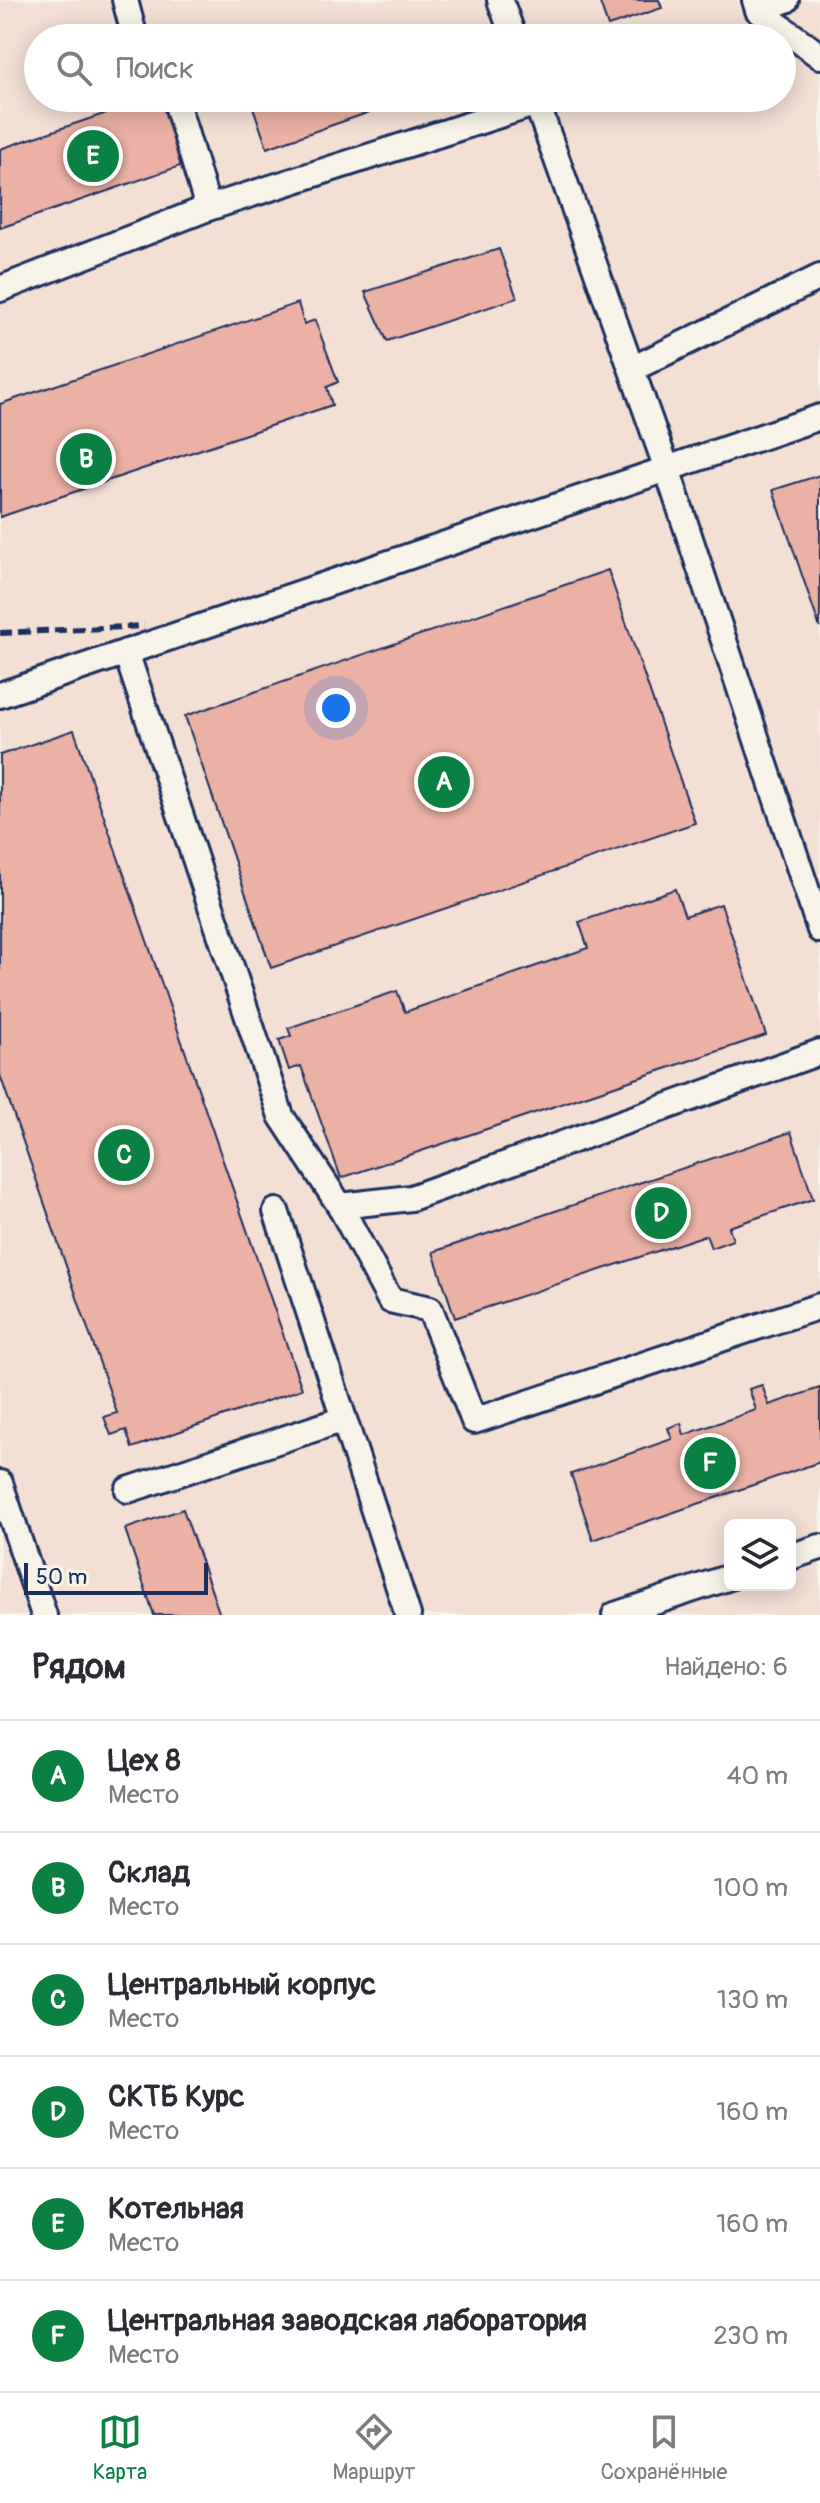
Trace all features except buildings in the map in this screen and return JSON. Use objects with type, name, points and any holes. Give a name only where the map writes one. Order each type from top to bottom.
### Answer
[{"type":"street","points":[[125,0],[131,24]]},
{"type":"street","points":[[500,0],[509,24]]},
{"type":"street","points":[[756,5],[786,0]]},
{"type":"street","points":[[756,5],[780,24]]},
{"type":"street","points":[[796,37],[820,56]]},
{"type":"street","points":[[179,112],[208,208]]},
{"type":"street","points":[[0,289],[208,208],[500,112]]},
{"type":"street","points":[[540,112],[667,469],[820,930]]},
{"type":"street","points":[[632,369],[820,277]]},
{"type":"street","points":[[0,695],[820,417]]},
{"type":"street","points":[[126,652],[281,1116],[340,1206],[390,1300],[430,1309],[474,1421],[820,1306]]},
{"type":"street","points":[[340,1206],[411,1198],[820,1052]]},
{"type":"street","points":[[276,1211],[408,1615]]},
{"type":"street","points":[[128,1490],[344,1419]]},
{"type":"street","points":[[0,1483],[44,1615]]},
{"type":"street","points":[[796,1555],[820,1547]]},
{"type":"street","points":[[615,1615],[724,1579]]},
{"type":"shaded area","points":[[0,0],[820,0],[820,1615],[0,1615]]},
{"type":"railway","points":[[0,633],[144,626]]},
{"type":"place","name":"Котельная","points":[[93,156]]},
{"type":"place","name":"Склад","points":[[86,459]]},
{"type":"place","name":"Цех 8","points":[[444,782]]},
{"type":"place","name":"Центральный корпус","points":[[124,1155]]},
{"type":"place","name":"СКТБ Курс","points":[[661,1213]]},
{"type":"place","name":"Центральная заводская лаборатория","points":[[710,1463]]}]
